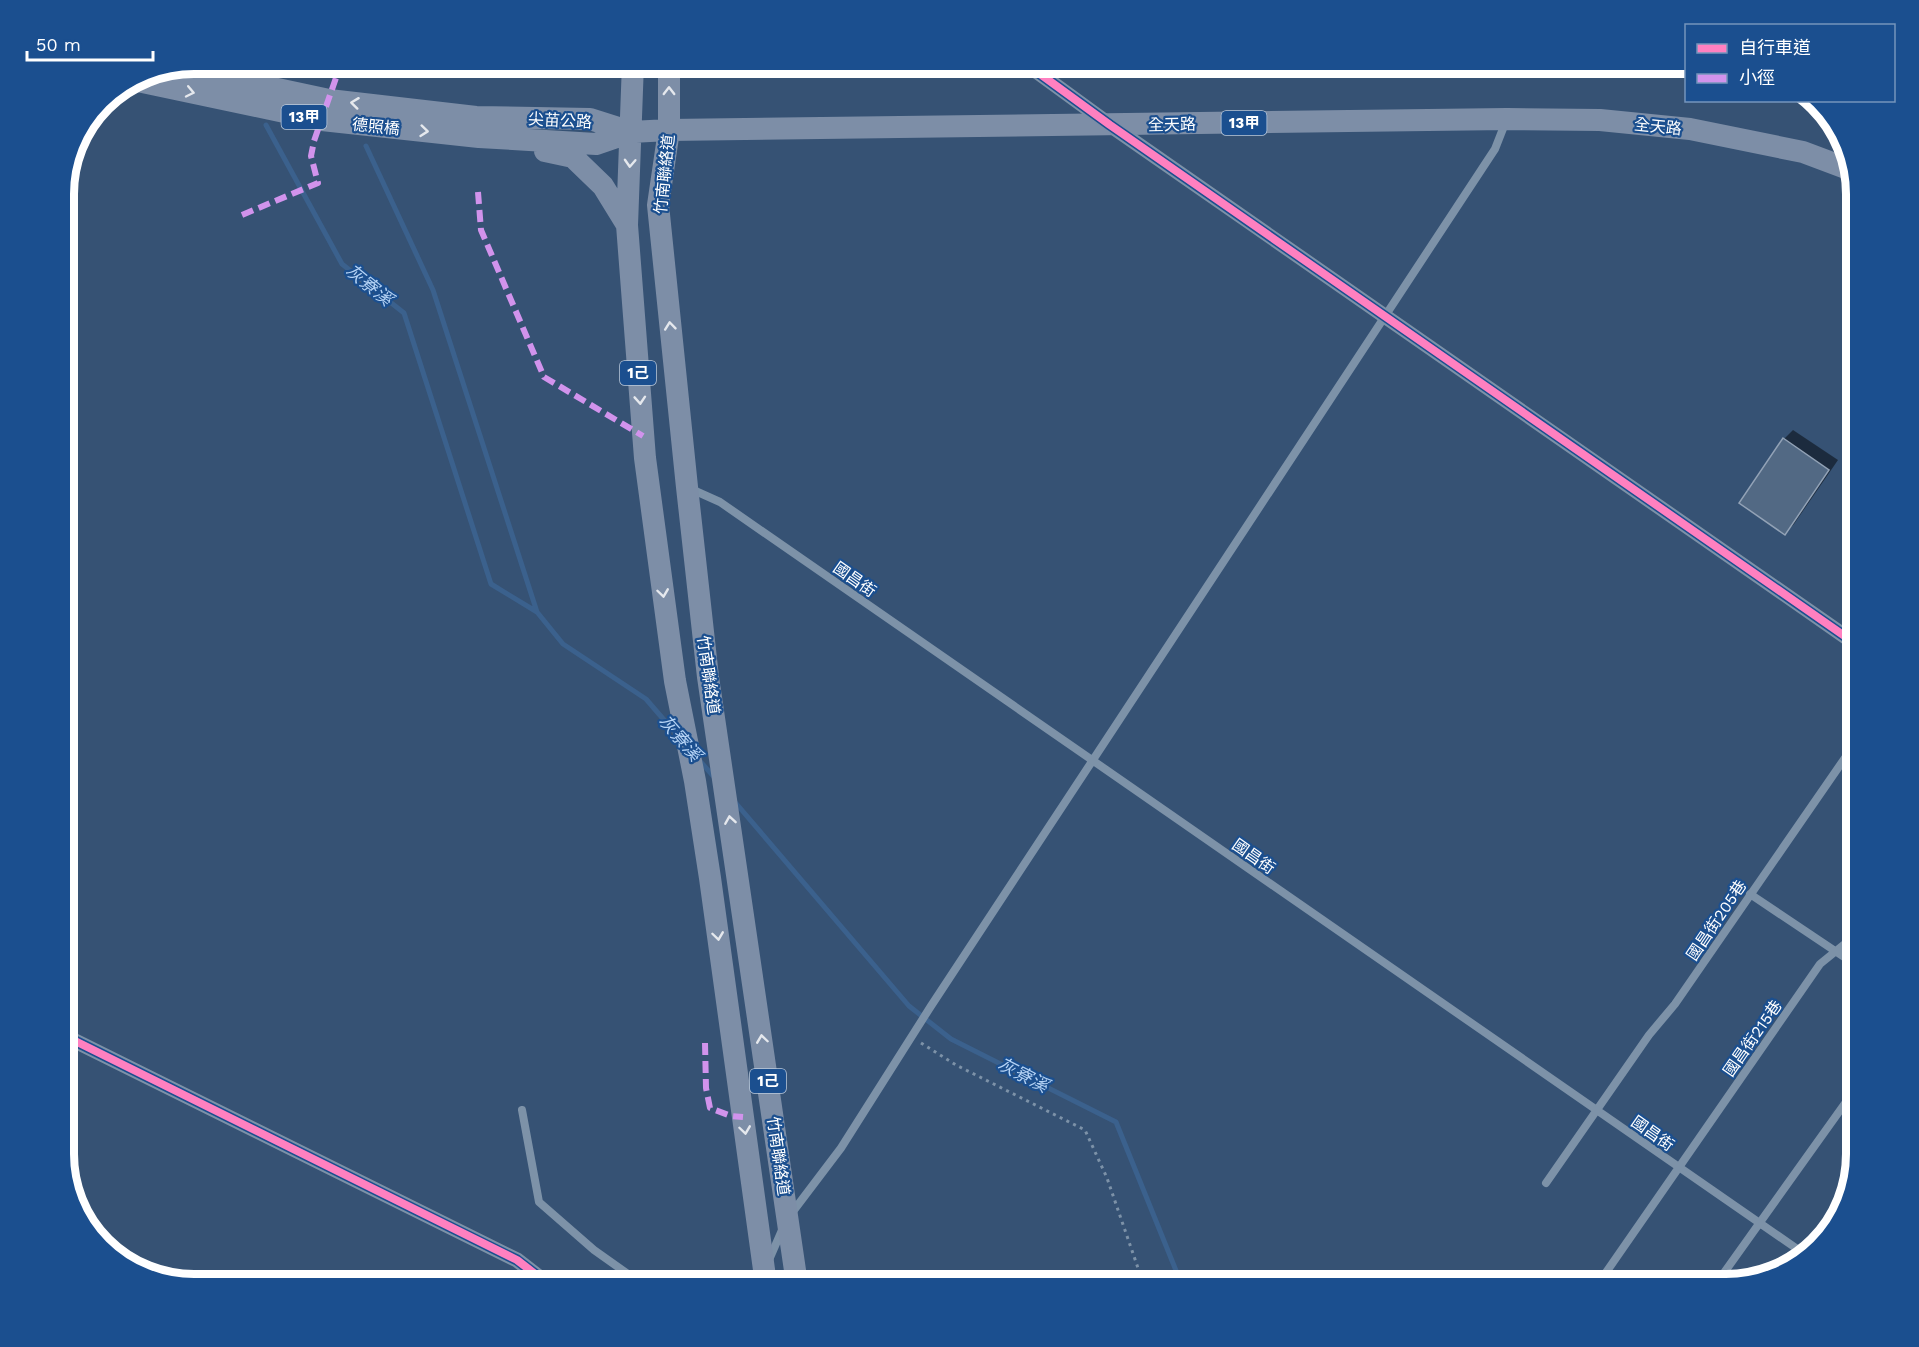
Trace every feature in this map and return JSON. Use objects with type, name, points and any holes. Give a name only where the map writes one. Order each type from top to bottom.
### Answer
[{"type":"main road","name":"德照橋","points":[[208,74],[329,100],[477,127]]},
{"type":"main road","name":"竹南聯絡道","points":[[633,74],[627,225],[645,458],[675,681],[695,781],[710,878],[761,1274]]},
{"type":"main road","name":"竹南聯絡道","points":[[669,74],[669,130],[658,205],[687,487],[708,677],[796,1274]]},
{"type":"main road","name":"德照橋","points":[[148,83],[322,120],[477,127]]},
{"type":"main road","name":"尖苗公路","points":[[477,127],[590,119],[631,132]]},
{"type":"main road","name":"全天路","points":[[631,132],[1507,119],[1600,120],[1690,129],[1803,152],[1842,167]]},
{"type":"main road","points":[[477,127],[573,157],[603,186],[627,225]]},
{"type":"street","points":[[1040,74],[1846,637]]},
{"type":"street","points":[[74,1040],[517,1260],[535,1274]]},
{"type":"lane","points":[[764,1274],[788,1217],[841,1148],[931,1006],[1495,149],[1507,119]]},
{"type":"lane","name":"國昌街","points":[[687,487],[720,502],[1797,1249]]},
{"type":"lane","name":"國昌街205巷","points":[[1546,1183],[1649,1035],[1675,1004],[1846,756]]},
{"type":"lane","points":[[1750,894],[1846,958]]},
{"type":"lane","name":"國昌街215巷","points":[[1605,1274],[1820,964],[1846,943]]},
{"type":"lane","points":[[1723,1274],[1846,1102]]},
{"type":"lane","points":[[522,1110],[539,1202],[594,1250],[628,1274]]},
{"type":"path","points":[[912,1037],[956,1065],[1085,1130],[1107,1178],[1141,1274]]},
{"type":"building","points":[[1783,438],[1829,470],[1785,535],[1739,503]]},
{"type":"waterway","name":"灰寮溪","points":[[266,125],[342,264],[404,313],[491,584],[537,612],[563,644],[646,699],[677,735]]},
{"type":"waterway","points":[[366,146],[433,290],[537,612]]},
{"type":"waterway","name":"灰寮溪","points":[[699,760],[715,778]]},
{"type":"waterway","name":"灰寮溪","points":[[734,801],[909,1006],[951,1039],[1116,1122],[1178,1274]]},
{"type":"marked path","points":[[242,215],[318,183],[311,156],[337,74]]},
{"type":"marked path","points":[[478,192],[481,230],[544,377],[643,436]]},
{"type":"marked path","points":[[705,1043],[706,1088],[710,1108],[731,1116],[743,1117]]},
{"type":"cycle path","points":[[1040,74],[1846,637]]},
{"type":"cycle path","points":[[74,1040],[517,1260],[535,1274]]}]
